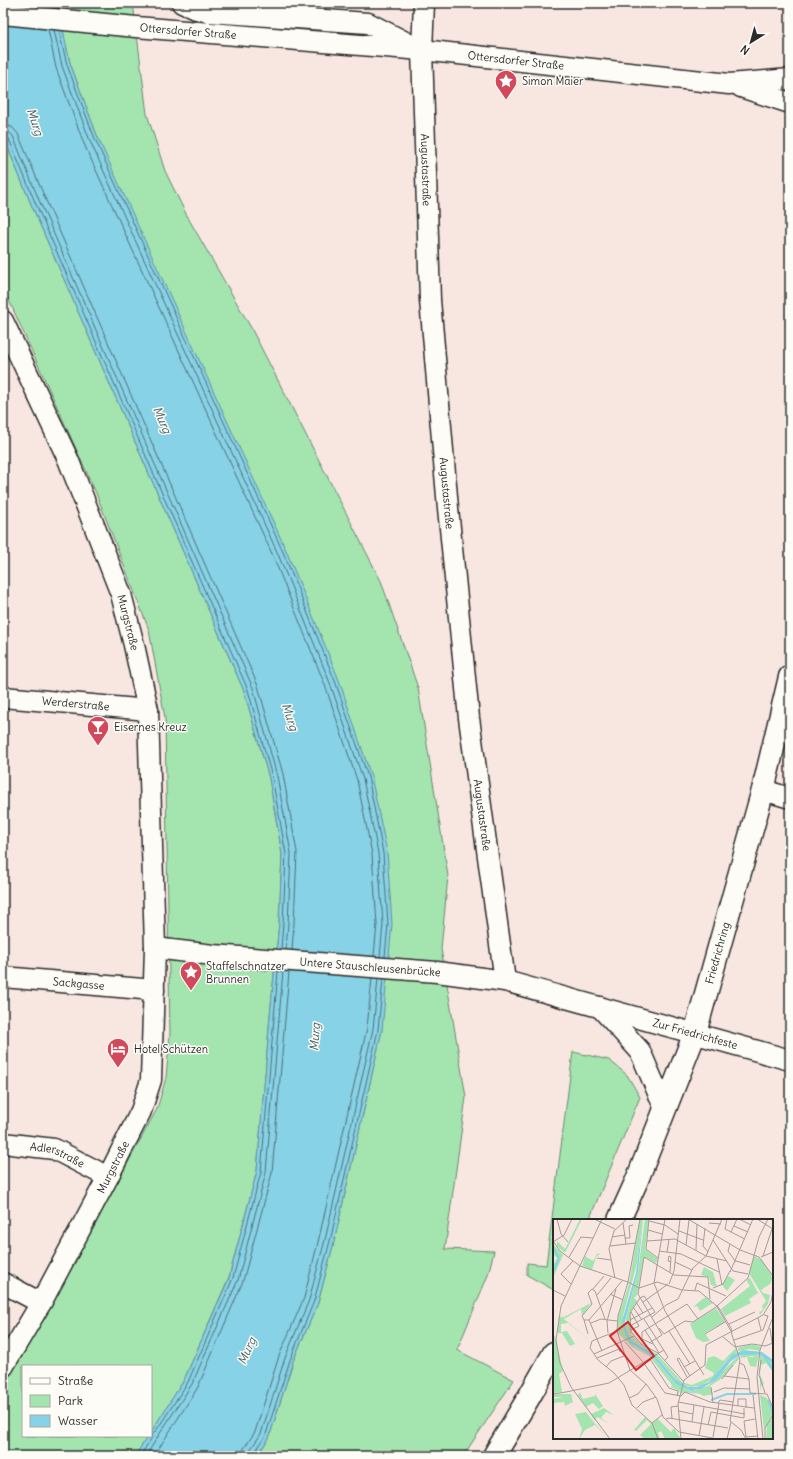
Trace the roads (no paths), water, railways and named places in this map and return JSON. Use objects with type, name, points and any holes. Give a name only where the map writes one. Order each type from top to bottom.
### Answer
[{"type":"main road","name":"Friedrichring","points":[[619,1219],[637,1180],[695,1033],[763,790],[790,677]]},
{"type":"main road","points":[[498,1455],[553,1355]]},
{"type":"street","name":"Ottersdorfer Straße","points":[[182,3],[193,8],[209,12],[368,23],[422,50]]},
{"type":"street","name":"Augustastraße","points":[[424,3],[422,50],[430,300],[448,508],[469,718],[505,981]]},
{"type":"street","name":"Ottersdorfer Straße","points":[[3,14],[121,26],[422,50],[729,84],[790,103]]},
{"type":"street","name":"Ottersdorfer Straße","points":[[729,84],[790,79]]},
{"type":"street","name":"Murgstraße","points":[[3,321],[68,459],[121,594],[137,657],[148,710],[155,948],[150,1080],[141,1111],[108,1177],[41,1303],[3,1367]]},
{"type":"street","name":"Werderstraße","points":[[3,697],[148,710]]},
{"type":"street","points":[[763,790],[790,798]]},
{"type":"street","name":"Untere Stauschleusenbrücke","points":[[155,948],[213,955],[437,972],[455,975]]},
{"type":"street","name":"Zur Friedrichfeste","points":[[455,975],[505,981],[790,1060]]},
{"type":"street","name":"Sackgasse","points":[[3,977],[154,990]]},
{"type":"street","points":[[600,1007],[640,1051],[665,1109]]},
{"type":"street","name":"Adlerstraße","points":[[3,1143],[54,1149],[108,1177]]},
{"type":"street","points":[[3,1283],[41,1303]]},
{"type":"water","name":"Murg","points":[[3,3],[57,3],[70,63],[98,138],[286,550],[339,680],[371,776],[387,852],[392,924],[382,1030],[334,1242],[318,1303],[293,1361],[269,1438],[257,1456],[135,1456],[147,1437],[152,1437],[152,1430],[184,1380],[229,1278],[257,1171],[279,923],[282,854],[269,778],[244,691],[31,204],[3,136]]},
{"type":"place","name":"Simon Maier","points":[[506,100]]},
{"type":"place","name":"Eisernes Kreuz","points":[[98,746]]},
{"type":"place","name":"Staffelschnatzer Brunnen","points":[[191,992]]},
{"type":"place","name":"Hotel Schützen","points":[[118,1068]]}]
